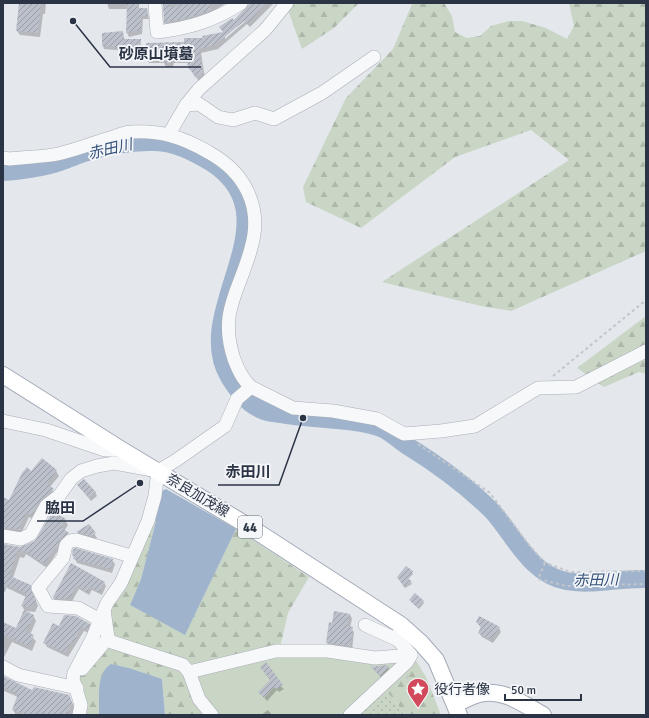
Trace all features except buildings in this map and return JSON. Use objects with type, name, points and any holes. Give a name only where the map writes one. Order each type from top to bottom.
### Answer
[{"type":"main road","name":"奈良加茂線","points":[[3,375],[122,450],[260,533],[399,632],[421,643],[436,660],[457,709]]},
{"type":"main road","points":[[457,709],[479,694],[495,692],[510,697],[543,715]]},
{"type":"street","points":[[155,3],[157,32],[182,29],[201,24],[219,17],[241,3]]},
{"type":"street","points":[[169,134],[186,105],[199,89],[265,30],[287,3]]},
{"type":"street","points":[[186,105],[199,104],[218,116],[233,120],[255,113],[274,119],[322,93],[374,57]]},
{"type":"street","points":[[3,158],[10,159],[57,154],[130,132],[169,134],[217,157],[239,176],[249,193],[253,210],[254,236],[252,248],[232,300],[228,328],[230,348],[237,367],[251,387],[293,408],[334,411],[377,419],[404,434],[441,431],[474,426],[538,388],[576,388],[646,351]]},
{"type":"street","points":[[3,536],[21,539],[32,534],[46,506],[59,496],[72,479],[81,471],[98,466],[114,464],[158,471],[197,447],[225,426],[239,398],[251,387]]},
{"type":"street","points":[[3,421],[46,430],[105,450],[122,450]]},
{"type":"street","points":[[79,715],[81,705],[74,673],[92,639],[106,603],[121,583],[148,521],[155,496],[158,471]]},
{"type":"street","points":[[102,615],[78,608],[48,606],[38,588],[63,558],[66,545],[70,541],[76,540],[132,556]]},
{"type":"street","points":[[102,615],[108,638],[115,644],[179,663],[190,672],[199,700],[212,715]]},
{"type":"street","points":[[365,625],[399,632],[407,660]]},
{"type":"street","points":[[75,683],[108,638]]},
{"type":"street","points":[[190,672],[276,650],[328,651],[375,658],[407,660]]},
{"type":"street","points":[[350,715],[407,660]]},
{"type":"street","points":[[3,667],[18,675],[75,683]]},
{"type":"path","points":[[538,388],[646,300]]},
{"type":"path","points":[[404,434],[490,493],[529,545],[545,563],[571,572],[646,572]]},
{"type":"path","points":[[545,563],[538,579],[566,586],[646,584]]},
{"type":"path","points":[[407,660],[415,705]]},
{"type":"green space","points":[[293,3],[359,3],[334,28],[302,49],[288,10]]},
{"type":"green space","points":[[410,3],[444,3],[452,16],[455,32],[467,38],[480,36],[491,26],[509,21],[522,21],[546,28],[567,39],[574,26],[569,3],[646,3],[646,251],[511,311],[481,306],[382,282],[569,160],[531,130],[455,157],[361,228],[306,202],[303,187],[346,98],[393,49],[412,4]]},
{"type":"green space","points":[[646,316],[646,374],[639,372],[604,387],[577,368]]},
{"type":"green space","points":[[152,518],[156,521],[141,579],[130,605],[185,634],[236,529],[309,577],[288,613],[280,648],[190,669],[113,641],[109,604]]},
{"type":"green space","points":[[108,642],[178,666],[208,715],[165,715],[162,679],[129,668],[111,664],[100,703],[99,715],[82,715],[78,680],[83,670]]},
{"type":"green space","points":[[279,652],[399,660],[401,663],[346,715],[216,715],[201,698],[192,673]]},
{"type":"green space","points":[[415,659],[426,677],[441,715],[406,715],[384,688]]},
{"type":"green space","points":[[384,688],[406,715],[353,715]]},
{"type":"water","points":[[166,489],[236,529],[185,635],[130,605],[141,579],[156,521],[152,518],[162,491]]},
{"type":"water","points":[[111,664],[129,668],[162,679],[165,715],[99,715],[100,680],[106,668]]},
{"type":"waterway","name":"赤田川","points":[[3,172],[38,168],[108,146],[145,142],[162,142],[177,146],[212,163],[235,186],[245,211],[244,238],[221,323],[220,351],[229,377],[239,392],[247,400],[268,412],[292,416],[347,421],[372,425],[383,429],[440,467],[472,492],[492,511],[533,562],[553,577],[566,581],[585,583],[646,579]]},
{"type":"place","name":"砂原山墳墓","points":[[73,21]]},
{"type":"place","name":"赤田川","points":[[303,418]]},
{"type":"place","name":"脇田","points":[[140,483]]},
{"type":"place","name":"役行者像","points":[[418,708]]}]
